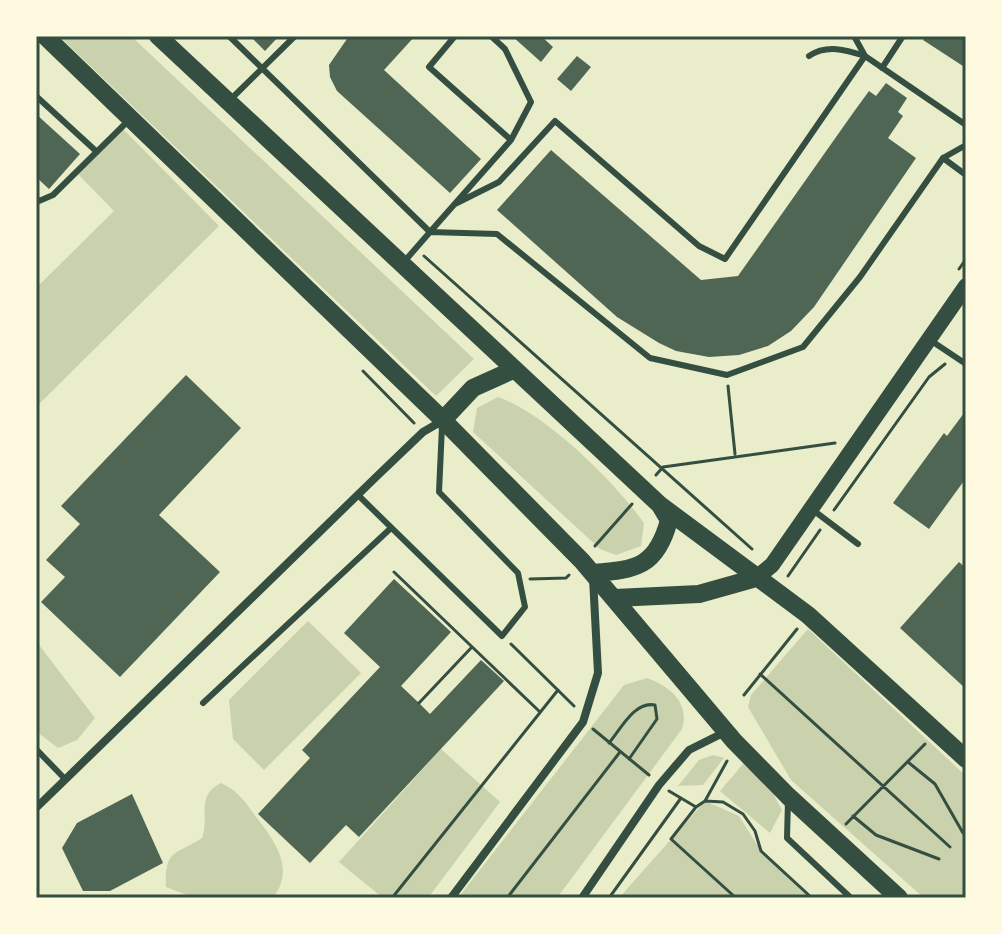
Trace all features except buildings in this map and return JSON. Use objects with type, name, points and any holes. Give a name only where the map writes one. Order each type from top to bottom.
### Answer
[{"type":"main road","points":[[45,36],[443,420],[593,573],[727,731],[788,796],[899,898]]},
{"type":"main road","points":[[158,36],[660,505],[808,615],[966,759]]},
{"type":"main road","points":[[615,598],[699,594],[756,578],[772,565],[966,286]]},
{"type":"main road","points":[[443,420],[473,388],[513,370]]},
{"type":"main road","points":[[593,573],[637,567],[653,557],[669,520],[660,505]]},
{"type":"street","points":[[36,808],[423,432],[443,420]]},
{"type":"street","points":[[451,898],[583,722],[598,673],[593,573]]},
{"type":"street","points":[[582,898],[659,785],[689,750],[727,731]]},
{"type":"lane","points":[[229,36],[430,232],[497,234],[650,358],[727,375],[803,347],[860,277],[943,158],[966,145]]},
{"type":"lane","points":[[228,101],[295,36]]},
{"type":"lane","points":[[455,36],[429,67],[511,140]]},
{"type":"lane","points":[[402,264],[511,140],[531,102],[505,49],[491,36]]},
{"type":"lane","points":[[854,36],[865,56]]},
{"type":"lane","points":[[882,68],[903,36]]},
{"type":"lane","points":[[809,56],[820,49],[845,49],[865,56],[966,125]]},
{"type":"lane","points":[[455,204],[499,182],[555,121],[699,246],[725,259],[843,94],[865,56]]},
{"type":"lane","points":[[36,96],[97,152]]},
{"type":"lane","points":[[36,198],[39,201],[53,195],[130,119]]},
{"type":"lane","points":[[943,158],[966,175]]},
{"type":"lane","points":[[930,340],[966,364]]},
{"type":"lane","points":[[358,495],[502,636],[525,607],[518,573],[439,492],[443,420]]},
{"type":"lane","points":[[811,509],[858,544]]},
{"type":"lane","points":[[203,703],[391,528]]},
{"type":"lane","points":[[36,749],[65,779]]},
{"type":"lane","points":[[788,796],[787,838],[851,898]]},
{"type":"path","points":[[415,248],[757,553]]},
{"type":"path","points":[[787,578],[929,377],[954,357]]},
{"type":"path","points":[[727,375],[735,454]]},
{"type":"path","points":[[653,478],[663,467],[735,454],[835,443]]},
{"type":"path","points":[[590,552],[635,501]]},
{"type":"path","points":[[394,572],[540,712]]},
{"type":"path","points":[[519,579],[566,578]]},
{"type":"path","points":[[744,695],[800,625]]},
{"type":"path","points":[[502,636],[575,706]]},
{"type":"path","points":[[419,703],[472,647]]},
{"type":"path","points":[[760,674],[950,847]]},
{"type":"path","points":[[392,898],[558,690]]},
{"type":"path","points":[[609,743],[637,708],[646,704],[655,705],[657,719],[629,759]]},
{"type":"path","points":[[593,729],[653,778]]},
{"type":"path","points":[[843,826],[928,741]]},
{"type":"path","points":[[733,751],[705,801],[696,807],[671,839],[736,898]]},
{"type":"path","points":[[507,898],[620,752]]},
{"type":"path","points":[[908,762],[935,784],[963,833]]},
{"type":"path","points":[[666,789],[696,807]]},
{"type":"path","points":[[609,898],[681,798]]},
{"type":"path","points":[[705,801],[723,802],[743,814],[755,831],[761,851],[812,898]]},
{"type":"path","points":[[853,816],[876,835],[939,859]]},
{"type":"green space","points":[[59,36],[131,36],[474,359],[436,396]]},
{"type":"green space","points":[[121,127],[219,226],[36,407],[36,288],[114,211],[76,172]]},
{"type":"green space","points":[[498,397],[537,418],[597,469],[644,523],[641,546],[616,555],[600,549],[473,432],[477,408]]},
{"type":"green space","points":[[308,621],[361,673],[264,770],[233,739],[229,700]]},
{"type":"green space","points":[[808,629],[966,776],[966,898],[924,898],[791,780],[748,707],[751,695]]},
{"type":"green space","points":[[36,641],[95,718],[77,740],[58,748],[36,731]]},
{"type":"green space","points":[[647,678],[671,691],[681,704],[682,729],[557,898],[458,898],[624,685]]},
{"type":"green space","points":[[441,749],[500,802],[428,898],[383,898],[339,862]]},
{"type":"green space","points":[[713,755],[724,758],[703,785],[678,786],[699,760]]},
{"type":"green space","points":[[743,764],[768,784],[782,810],[770,833],[720,791]]},
{"type":"green space","points":[[221,783],[242,798],[276,847],[283,867],[273,898],[195,898],[166,887],[170,859],[202,838],[208,794]]},
{"type":"green space","points":[[705,801],[739,816],[761,851],[812,898],[619,898]]}]
